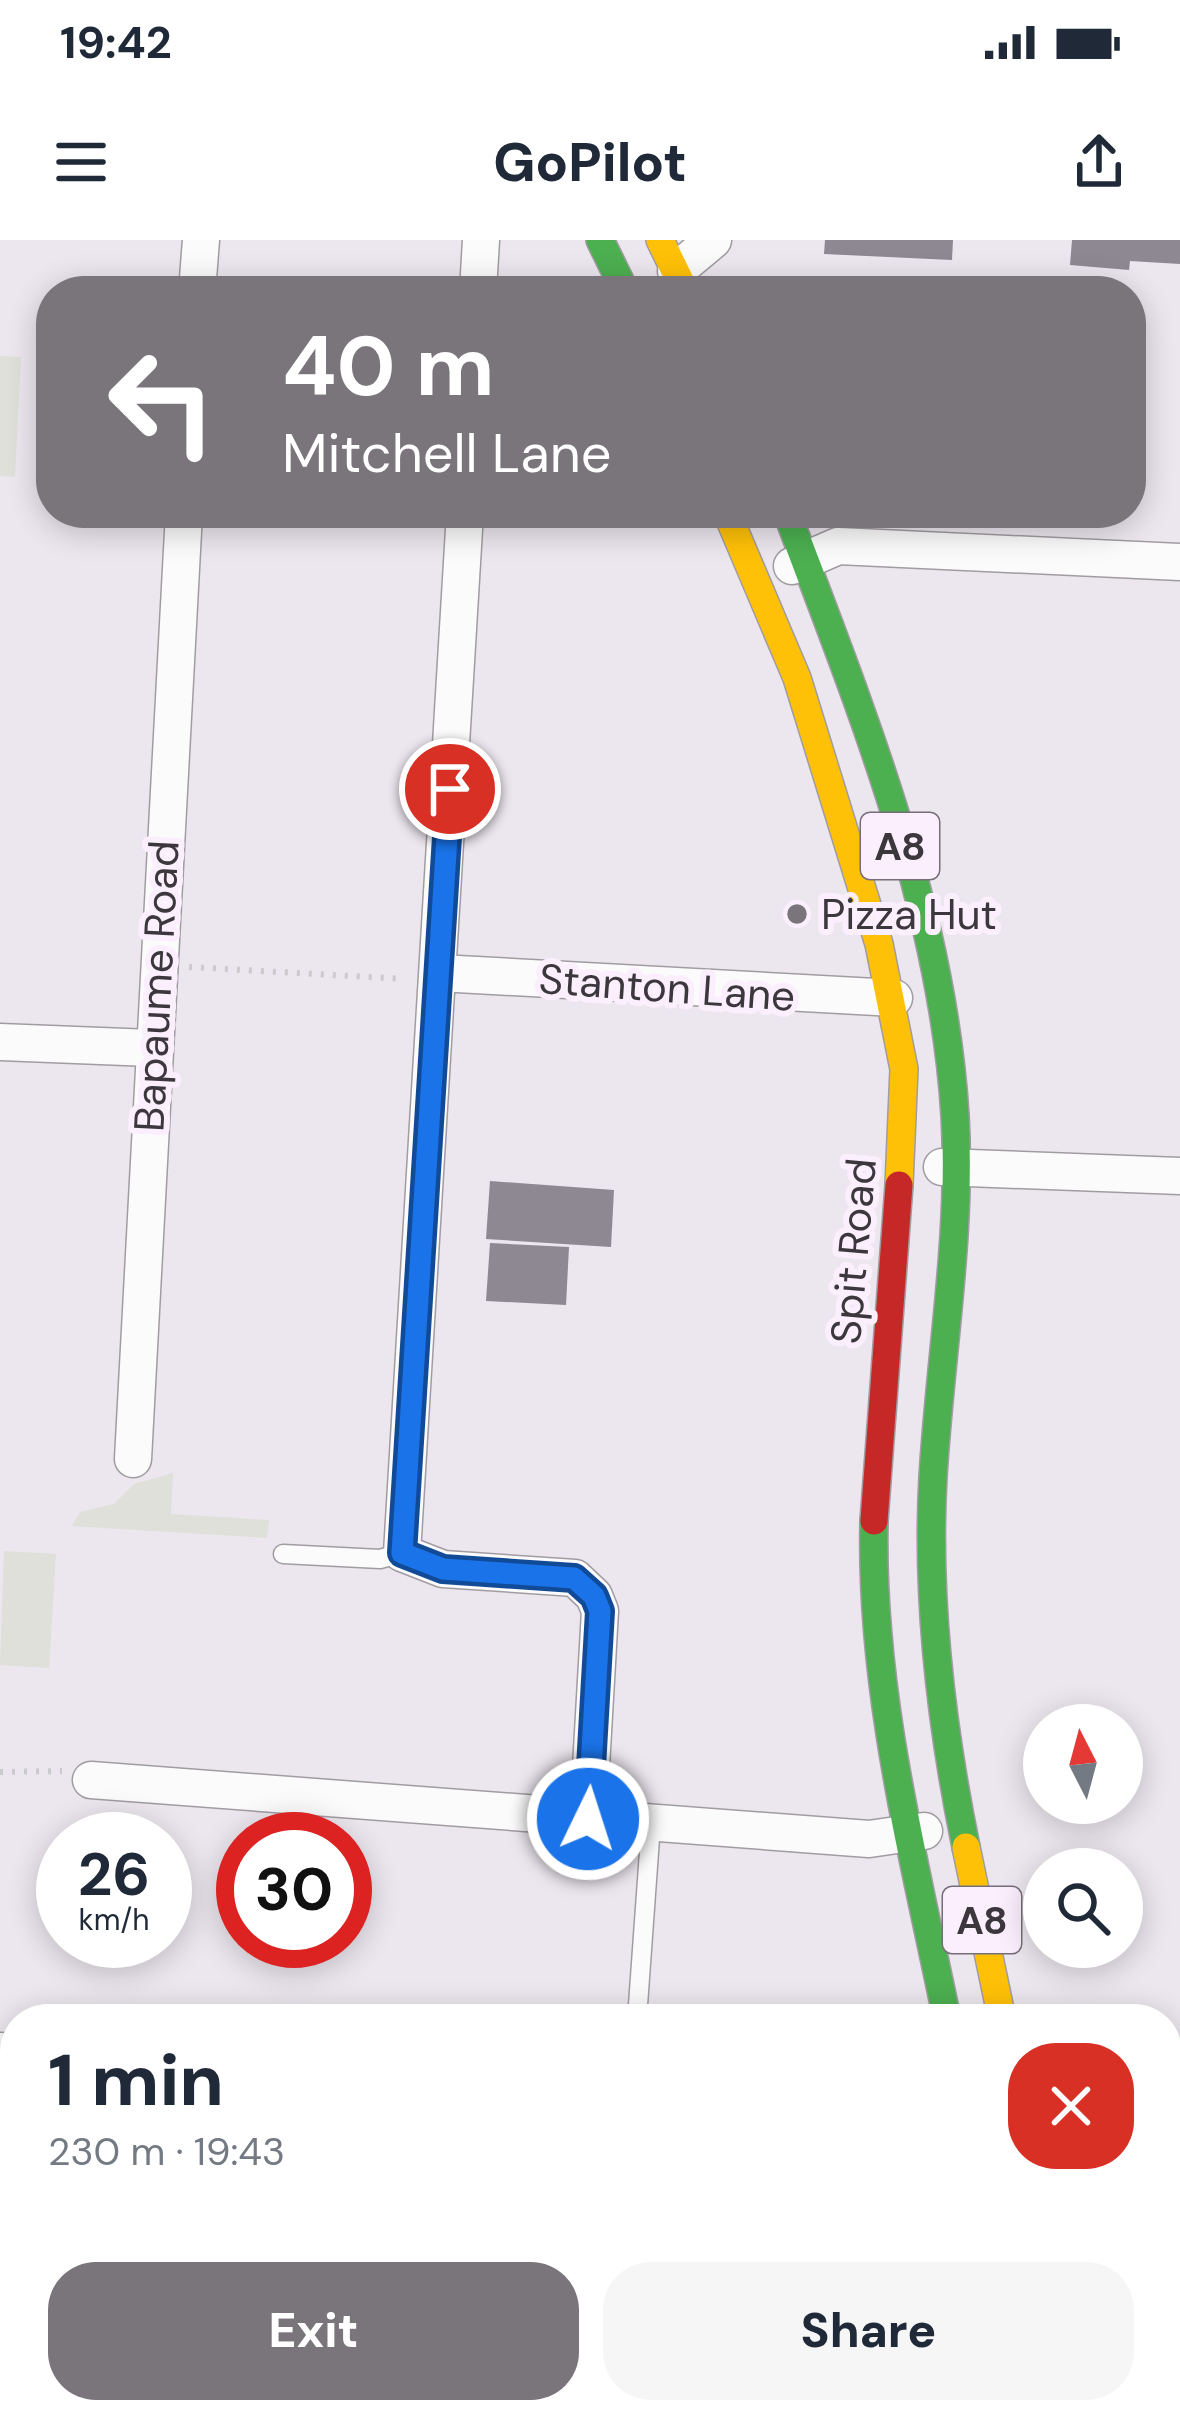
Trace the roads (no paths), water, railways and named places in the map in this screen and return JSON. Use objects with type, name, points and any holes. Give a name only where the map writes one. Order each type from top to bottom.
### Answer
[{"type":"main road","points":[[600,240],[618,276]]},
{"type":"main road","name":"Spit Road","points":[[734,528],[760,582],[832,780],[894,998],[907,1102],[871,1552],[881,1684],[944,2004]]},
{"type":"main road","name":"A8","points":[[793,528],[864,728],[934,965],[951,1064],[954,1167],[931,1538],[940,1697],[998,2004]]},
{"type":"street","points":[[198,276],[200,240]]},
{"type":"street","points":[[479,276],[481,240]]},
{"type":"street","points":[[674,268],[713,240]]},
{"type":"street","name":"Bapaume Road","points":[[133,1459],[151,1048],[183,528]]},
{"type":"street","points":[[464,528],[402,1553],[443,1569],[574,1578],[594,1596],[600,1611],[588,1819]]},
{"type":"street","points":[[760,582],[838,546],[1180,562]]},
{"type":"street","name":"Stanton Lane","points":[[439,973],[894,998]]},
{"type":"street","points":[[0,1042],[151,1048]]},
{"type":"street","points":[[903,1166],[1180,1176]]},
{"type":"street","points":[[91,1780],[869,1839],[963,1822]]},
{"type":"lane","points":[[283,1553],[380,1559],[402,1553]]},
{"type":"lane","points":[[638,2004],[651,1824]]},
{"type":"place","name":"Pizza Hut","points":[[797,914]]}]
